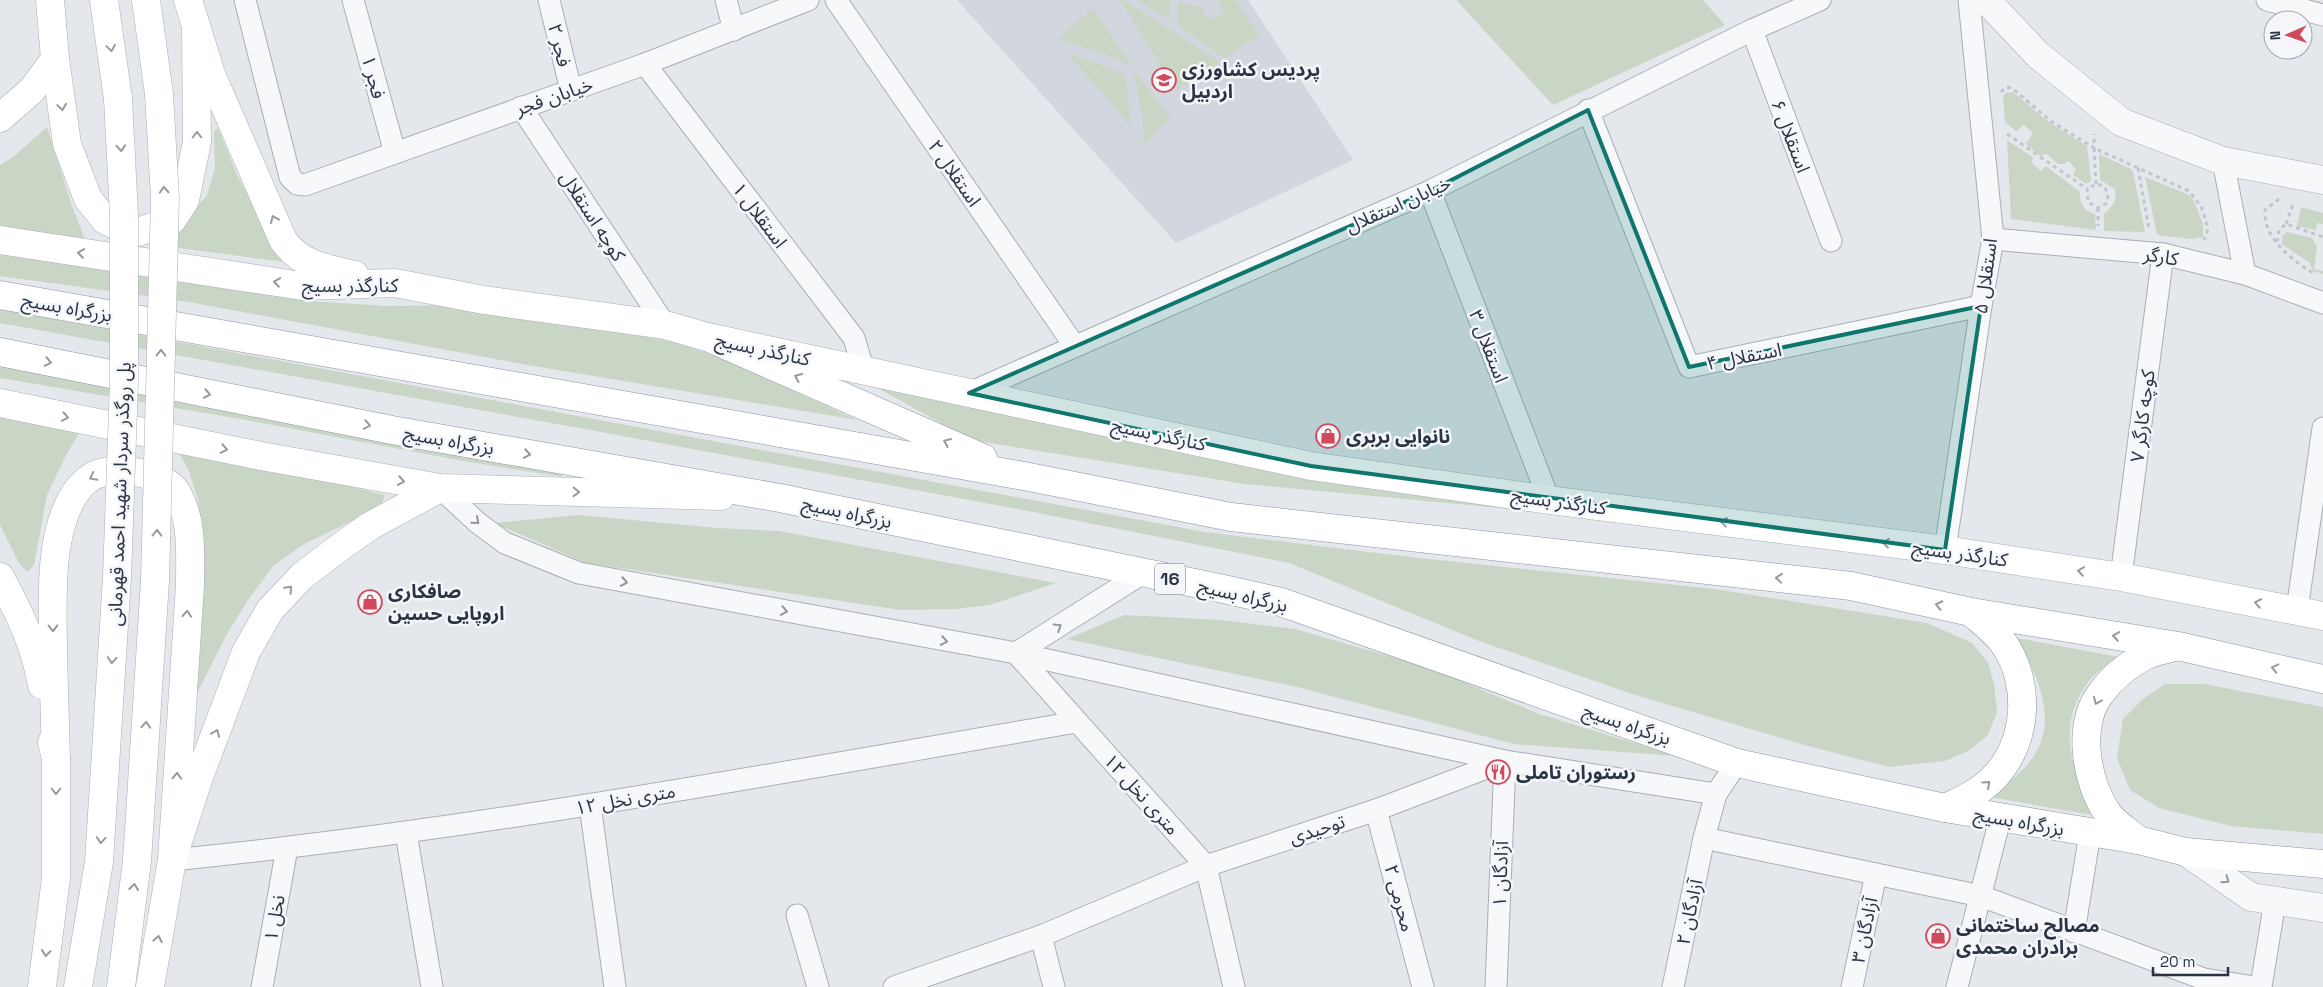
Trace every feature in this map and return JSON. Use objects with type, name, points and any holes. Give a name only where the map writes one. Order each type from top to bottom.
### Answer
[{"type":"main road","points":[[50,0],[55,59],[67,144],[88,199],[105,220],[138,232],[172,220],[185,200],[197,142],[196,30]]},
{"type":"main road","name":"پل روگذر سردار شهید احمد قهرمانی","points":[[78,987],[99,862],[117,577],[124,381],[124,254],[118,99],[104,0]]},
{"type":"main road","name":"پل روگذر سردار شهید احمد قهرمانی","points":[[121,987],[137,861],[156,581],[165,198],[159,94],[146,0]]},
{"type":"main road","points":[[188,0],[211,74],[285,243],[299,256],[318,267],[395,283]]},
{"type":"main road","points":[[0,118],[32,90],[55,59]]},
{"type":"main road","name":"کنارگذر بسیج","points":[[0,240],[302,286],[395,283],[484,300],[665,325],[707,337],[1311,466],[1549,500],[1945,550],[2121,577],[2310,613]]},
{"type":"main road","name":"بزرگراه بسیج","points":[[0,295],[1024,476],[1231,517],[1852,586],[1971,612],[2178,646],[2323,679]]},
{"type":"main road","points":[[707,337],[1024,476]]},
{"type":"main road","name":"بزرگراه بسیج","points":[[0,352],[392,430],[780,498],[1281,602],[1737,763],[1945,808],[2138,840],[2186,852],[2323,864]]},
{"type":"main road","points":[[0,403],[261,456],[440,488],[780,498]]},
{"type":"main road","points":[[42,987],[56,878],[56,759],[52,596],[56,556],[62,522],[83,483],[94,475],[126,470],[165,481],[176,492],[183,508],[190,544],[190,585],[172,860],[150,987]]},
{"type":"main road","points":[[172,860],[199,777],[246,652],[270,610],[302,576],[343,545],[370,526],[440,488]]},
{"type":"main road","points":[[0,577],[22,618],[37,656],[56,759]]},
{"type":"main road","points":[[1945,808],[1982,789],[2000,772],[2010,758],[2017,740],[2021,719],[2022,698],[2019,678],[2012,659],[2001,640],[1971,612]]},
{"type":"main road","points":[[2138,840],[2109,816],[2092,784],[2086,747],[2087,729],[2100,694],[2113,679],[2142,657],[2178,646]]},
{"type":"street","name":"خیابان فجر","points":[[245,0],[290,177],[297,184],[305,185],[645,64],[808,0]]},
{"type":"street","name":"فجر ۱","points":[[354,0],[395,153]]},
{"type":"street","name":"فجر ۲","points":[[550,0],[571,90]]},
{"type":"street","points":[[726,0],[734,30]]},
{"type":"street","name":"استقلال ۲","points":[[836,0],[1074,345]]},
{"type":"street","name":"خیابان استقلال","points":[[969,393],[1074,345],[1430,192],[1588,110],[1752,30],[1820,0]]},
{"type":"street","name":"استقلال ۵","points":[[1945,550],[1981,306],[1993,239],[1970,0]]},
{"type":"street","points":[[1986,0],[2038,55],[2121,122],[2223,161],[2323,180]]},
{"type":"street","points":[[2267,0],[2323,15]]},
{"type":"street","name":"استقلال ۶","points":[[1752,30],[1831,241]]},
{"type":"street","name":"استقلال ۱","points":[[645,64],[854,338],[864,371]]},
{"type":"street","name":"کوچه استقلال","points":[[521,107],[665,325]]},
{"type":"street","name":"استقلال ۴","points":[[1588,110],[1689,367],[1981,306]]},
{"type":"street","points":[[2223,161],[2245,274]]},
{"type":"street","name":"استقلال ۳","points":[[1430,192],[1549,500]]},
{"type":"street","name":"کارگر","points":[[1993,239],[2164,254],[2245,274],[2323,303]]},
{"type":"street","name":"کوچه کارگر ۷","points":[[2121,577],[2164,254]]},
{"type":"street","points":[[2310,613],[2323,428]]},
{"type":"street","points":[[440,488],[478,523],[506,543],[580,573],[1016,653],[1505,761]]},
{"type":"street","points":[[1016,653],[1143,573]]},
{"type":"street","name":"۱۲ متری نخل","points":[[1016,653],[1206,866]]},
{"type":"street","name":"۱۲ متری نخل","points":[[172,860],[406,833],[590,805],[1077,722]]},
{"type":"street","name":"توحیدی","points":[[894,987],[1041,936],[1206,866],[1376,810],[1505,761],[1716,794]]},
{"type":"street","name":"آزادگان ۱","points":[[1496,987],[1505,761]]},
{"type":"street","points":[[1716,794],[1737,763]]},
{"type":"street","name":"آزادگان ۲","points":[[1673,987],[1704,838],[1716,794]]},
{"type":"street","points":[[590,805],[615,987]]},
{"type":"street","name":"محرمی ۲","points":[[1376,810],[1423,987]]},
{"type":"street","points":[[1957,987],[2000,818]]},
{"type":"street","points":[[406,833],[432,987]]},
{"type":"street","points":[[2074,932],[2090,833]]},
{"type":"street","points":[[1704,838],[1981,896],[2203,983],[2255,987]]},
{"type":"street","name":"نخل ۱","points":[[262,987],[287,848]]},
{"type":"street","points":[[2186,852],[2251,897],[2323,908]]},
{"type":"street","points":[[1206,866],[1234,987]]},
{"type":"street","name":"آزادگان ۳","points":[[1852,987],[1876,874]]},
{"type":"street","points":[[2260,987],[2275,901]]},
{"type":"street","points":[[797,915],[818,987]]},
{"type":"street","points":[[1041,936],[1054,987]]},
{"type":"path","points":[[2001,97],[2001,91],[2006,87],[2012,88],[2052,122],[2094,148],[2190,191],[2201,206],[2208,229],[2206,239],[2200,241]]},
{"type":"path","points":[[2001,130],[2087,190]]},
{"type":"path","points":[[2094,148],[2096,184]]},
{"type":"path","points":[[2138,168],[2149,230]]},
{"type":"path","points":[[2087,190],[2096,184],[2104,186],[2108,194],[2107,203],[2098,208]]},
{"type":"path","points":[[2087,190],[2088,202],[2098,208]]},
{"type":"path","points":[[2277,243],[2279,230],[2286,224],[2295,200]]},
{"type":"path","points":[[2268,205],[2265,210],[2266,227],[2277,243],[2308,270],[2320,277]]},
{"type":"path","points":[[2098,208],[2098,234]]},
{"type":"path","points":[[2286,224],[2323,237]]},
{"type":"highlighted area","points":[[1588,110],[1689,367],[1981,306],[1945,550],[1311,466],[969,393],[1430,191]]},
{"type":"shaded area","name":"پردیس کشاورزی اردبیل","points":[[957,0],[1248,0],[1353,160],[1176,243]]},
{"type":"green space","points":[[1120,0],[1124,0],[1220,62],[1176,91]]},
{"type":"green space","points":[[1137,0],[1170,0],[1170,20]]},
{"type":"green space","points":[[1218,0],[1235,0],[1260,35],[1224,58],[1178,25],[1178,2],[1202,7],[1205,14],[1211,18],[1219,16],[1223,10]]},
{"type":"green space","points":[[1456,0],[1703,0],[1725,25],[1553,105]]},
{"type":"green space","points":[[1093,8],[1133,67],[1110,56],[1058,39]]},
{"type":"green space","points":[[1066,52],[1125,74],[1131,126]]},
{"type":"green space","points":[[1134,70],[1171,118],[1144,145],[1142,115]]},
{"type":"green space","points":[[2013,92],[2050,123],[2087,146],[2091,181],[2086,184],[2073,175],[2076,169],[2068,161],[2064,164],[2058,164],[2047,154],[2040,156],[2026,144],[2033,133],[2024,125],[2016,131],[2005,122],[2003,96],[2006,93]]},
{"type":"green space","points":[[47,127],[72,206],[86,242],[0,225],[0,165],[13,157]]},
{"type":"green space","points":[[218,128],[238,177],[285,262],[171,247],[179,223],[190,215],[207,195],[215,168],[214,132]]},
{"type":"green space","points":[[2007,140],[2034,158],[2031,162],[2041,171],[2046,166],[2080,192],[2083,206],[2095,214],[2096,230],[2011,219]]},
{"type":"green space","points":[[2099,154],[2131,169],[2133,172],[2145,232],[2104,231],[2104,214],[2114,203],[2115,189],[2100,180]]},
{"type":"green space","points":[[2145,177],[2187,194],[2193,199],[2203,224],[2203,237],[2192,239],[2157,235]]},
{"type":"green space","points":[[2301,207],[2323,213],[2323,224],[2317,223],[2316,230],[2297,226]]},
{"type":"green space","points":[[2287,232],[2312,238],[2317,247],[2314,269],[2323,271],[2323,274],[2313,271],[2310,263],[2282,244],[2282,236]]},
{"type":"green space","points":[[0,245],[309,301],[387,306],[476,305],[678,343],[728,361],[857,420],[522,364],[189,302],[0,276]]},
{"type":"green space","points":[[0,309],[1205,532],[1410,557],[1715,589],[1927,623],[1972,643],[1988,663],[1994,684],[1997,712],[1988,735],[1970,750],[1945,761],[1889,767],[1808,746],[1632,694],[1479,641],[1289,563],[1023,510],[0,323]]},
{"type":"green space","points":[[0,363],[558,469],[563,477],[463,461],[246,420],[0,378]]},
{"type":"green space","points":[[869,383],[1521,510],[1245,484],[971,440]]},
{"type":"green space","points":[[0,411],[81,430],[66,455],[47,495],[34,565],[27,572],[19,563],[0,525]]},
{"type":"green space","points":[[178,452],[270,467],[385,495],[381,507],[304,544],[274,565],[248,600],[228,632],[191,705],[202,546],[198,500],[189,471]]},
{"type":"green space","points":[[579,515],[718,528],[779,531],[1056,583],[990,605],[956,609],[901,610],[586,563],[494,523]]},
{"type":"green space","points":[[1124,615],[1222,620],[1295,629],[1427,667],[1539,714],[1677,756],[1514,744],[1297,687],[1067,639]]},
{"type":"green space","points":[[2017,638],[2119,657],[2099,671],[2089,681],[2078,698],[2072,715],[2070,748],[2091,815],[1991,797],[2017,775],[2031,760],[2040,745],[2044,729],[2045,714],[2038,682]]},
{"type":"green space","points":[[2165,684],[2204,684],[2323,707],[2323,834],[2231,826],[2159,808],[2130,790],[2117,758],[2123,719],[2143,699]]},
{"type":"place","name":"پردیس کشاورزی اردبیل","points":[[1164,80]]},
{"type":"place","name":"نانوایی بربری","points":[[1328,436]]},
{"type":"place","name":"صافکاری اروپایی حسین","points":[[370,602]]},
{"type":"place","name":"رستوران تاملی","points":[[1498,772]]},
{"type":"place","name":"مصالح ساختمانی برادران محمدی","points":[[1938,936]]}]
